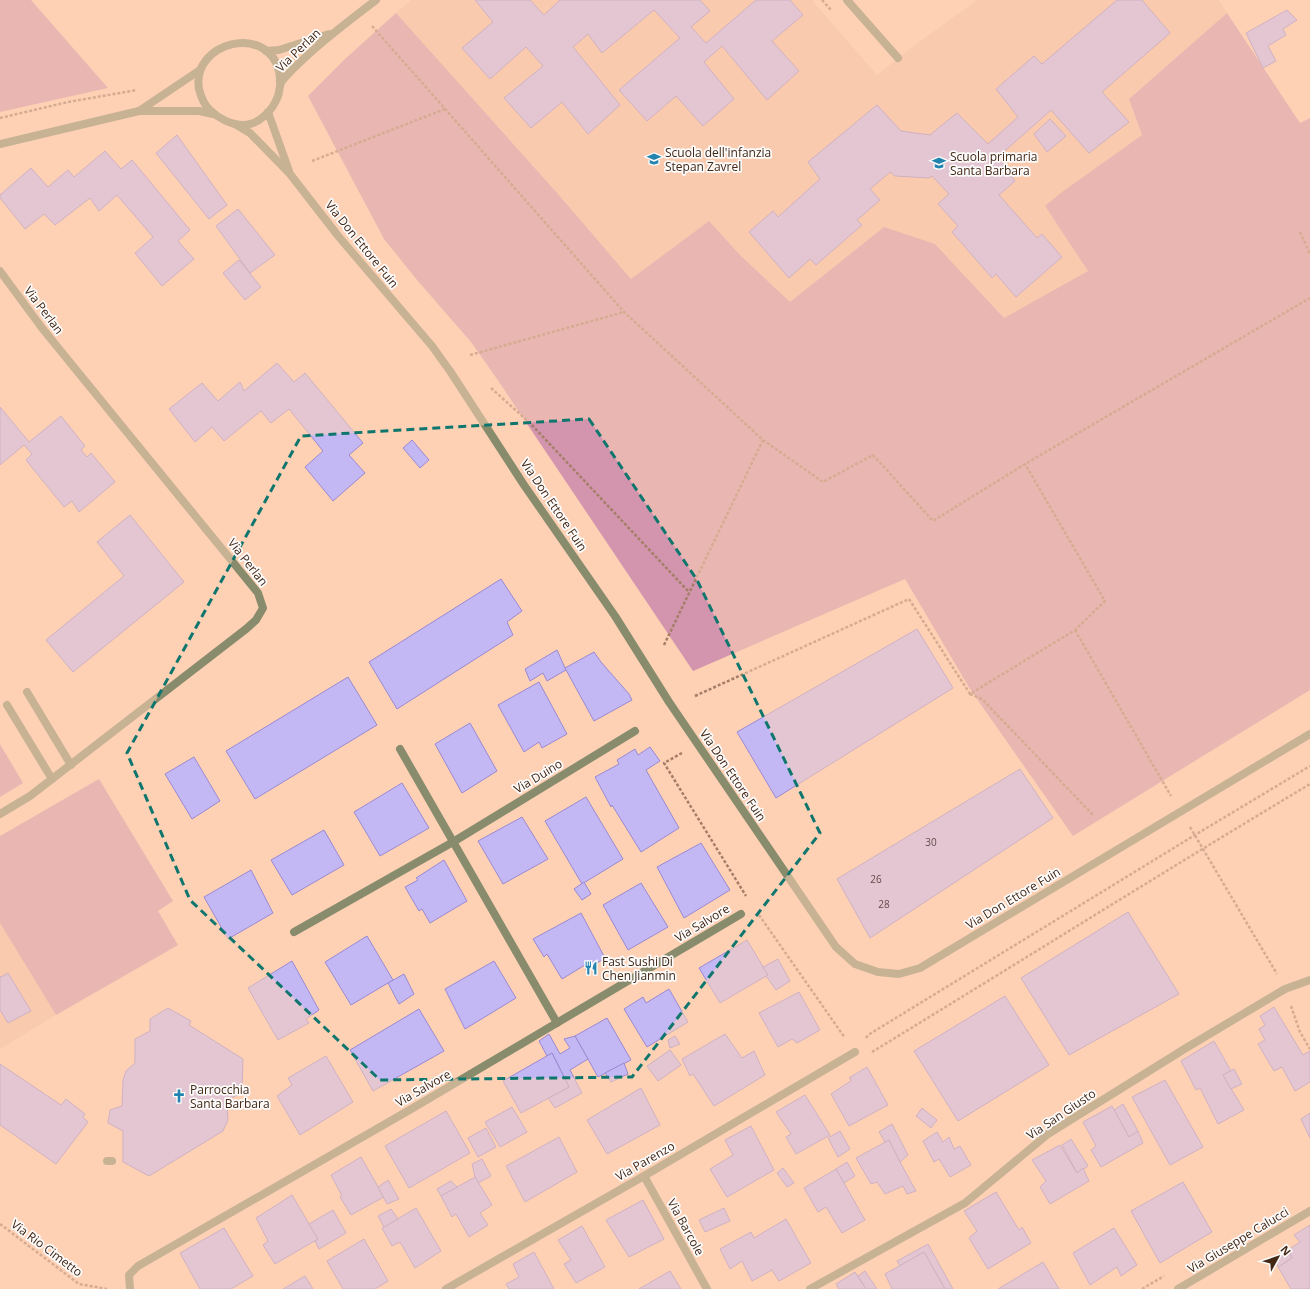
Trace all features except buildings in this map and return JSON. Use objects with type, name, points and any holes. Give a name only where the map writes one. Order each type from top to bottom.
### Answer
[{"type":"street","name":"Via Perlan","points":[[280,83],[332,34],[376,0]]},
{"type":"street","points":[[847,0],[898,58]]},
{"type":"street","name":"Via Perlan","points":[[266,51],[279,50],[332,34]]},
{"type":"street","name":"Via Perlan","points":[[139,111],[200,70],[212,55],[225,46],[245,42],[266,51],[273,60],[278,70],[280,83],[277,99],[268,112],[260,119],[250,124],[235,124],[214,114],[207,108],[202,100],[200,92],[198,80],[200,70]]},
{"type":"street","name":"Via Perlan","points":[[0,144],[139,111],[199,111],[214,114]]},
{"type":"street","name":"Via Don Ettore Fuin","points":[[268,112],[290,174]]},
{"type":"street","name":"Via Don Ettore Fuin","points":[[235,124],[250,133],[290,174],[338,237],[432,346],[450,371],[524,485],[615,616],[669,702],[778,863],[836,947],[855,964],[867,969],[888,974],[899,974],[920,968],[1310,734]]},
{"type":"street","name":"Via Perlan","points":[[0,271],[42,328],[258,593],[263,608],[256,620],[246,629],[30,796],[0,814]]},
{"type":"street","points":[[27,692],[71,764]]},
{"type":"street","points":[[7,705],[52,779]]},
{"type":"street","name":"Via Duino","points":[[294,932],[453,842],[635,732]]},
{"type":"street","points":[[400,749],[557,1023]]},
{"type":"street","name":"Via Salvore","points":[[130,1289],[129,1275],[138,1266],[412,1108],[741,914]]},
{"type":"street","name":"Via San Giusto","points":[[810,1289],[965,1203],[1048,1134],[1186,1048],[1285,989],[1310,980]]},
{"type":"street","name":"Via Parenzo","points":[[446,1289],[644,1176],[855,1052]]},
{"type":"street","name":"Via Barcole","points":[[644,1176],[707,1289]]},
{"type":"street","name":"Via Giuseppe Calucci","points":[[1178,1289],[1310,1211]]},
{"type":"path","points":[[372,27],[624,312],[763,440],[823,482],[872,455],[933,521],[1026,464],[1310,298]]},
{"type":"path","points":[[312,161],[445,109]]},
{"type":"path","points":[[1300,232],[1310,254]]},
{"type":"path","points":[[470,355],[624,312]]},
{"type":"path","points":[[491,388],[530,423],[689,592]]},
{"type":"path","points":[[664,645],[763,440]]},
{"type":"path","points":[[970,694],[1075,630],[1105,601],[1026,464]]},
{"type":"path","points":[[695,696],[909,598],[970,694],[982,699],[1093,815]]},
{"type":"path","points":[[1075,630],[1172,797]]},
{"type":"path","points":[[684,751],[664,763],[749,901]]},
{"type":"path","points":[[855,1052],[868,1035],[1310,766]]},
{"type":"path","points":[[758,913],[855,1052],[864,1056],[1310,784]]},
{"type":"path","points":[[1188,823],[1285,989],[1293,1016],[1310,1049]]},
{"type":"path","name":"Via Rio Cimetto","points":[[0,1224],[79,1284],[107,1289]]},
{"type":"highlighted area","points":[[589,419],[697,580],[820,833],[632,1077],[380,1080],[190,900],[127,753],[301,436]]},
{"type":"shaded area","points":[[0,0],[31,0],[108,88],[0,112]]},
{"type":"shaded area","points":[[411,0],[812,0],[877,75],[977,0],[1219,0],[1227,13],[1129,99],[1142,135],[1062,192],[1045,206],[1088,271],[1004,318],[935,244],[884,227],[790,302],[741,256],[709,221],[631,279],[558,194],[396,13]]},
{"type":"shaded area","points":[[396,13],[558,194],[631,279],[709,221],[741,256],[790,302],[884,227],[935,244],[1004,318],[1088,271],[1045,206],[1062,192],[1142,135],[1129,99],[1227,13],[1300,123],[1310,118],[1310,690],[1073,836],[970,689],[905,579],[693,671],[471,342],[417,280],[384,239],[308,96],[345,59]]},
{"type":"shaded area","points":[[0,744],[23,783],[0,797]]},
{"type":"shaded area","points":[[99,779],[173,901],[158,911],[178,945],[56,1015],[0,923],[0,836]]},
{"type":"shaded area","points":[[0,923],[56,1015],[0,1049]]},
{"type":"place","name":"Scuola dell'infanzia Stepan Zavrel","points":[[654,159]]},
{"type":"place","name":"Scuola primaria Santa Barbara","points":[[939,163]]},
{"type":"place","name":"Fast Sushi Di Chen Jianmin","points":[[591,968]]},
{"type":"place","name":"Parrocchia Santa Barbara","points":[[179,1096]]}]
